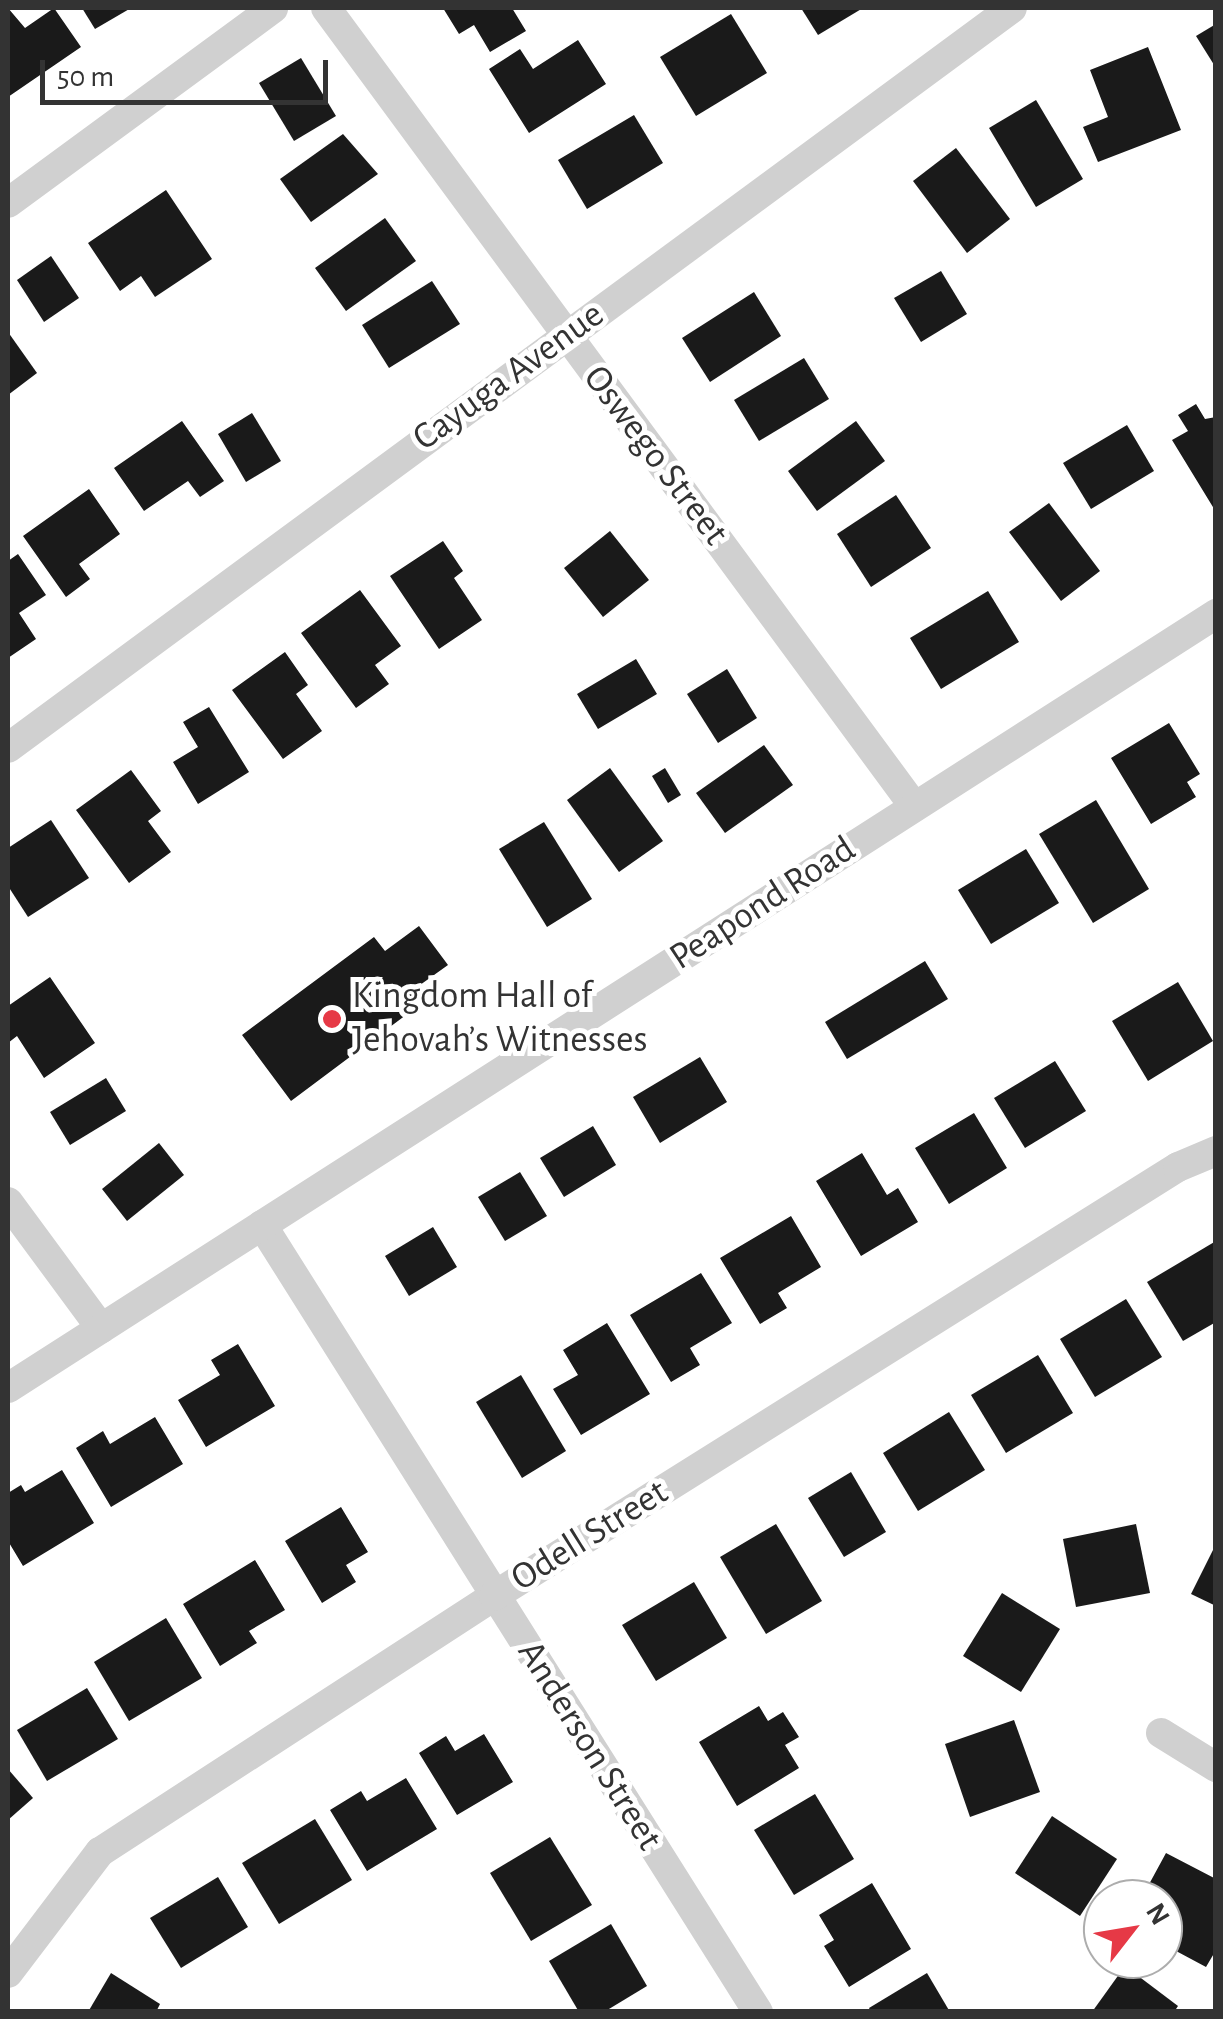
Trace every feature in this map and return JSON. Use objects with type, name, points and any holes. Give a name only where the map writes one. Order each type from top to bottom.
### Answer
[{"type":"street","points":[[8,203],[273,8]]},
{"type":"street","name":"Oswego Street","points":[[326,8],[914,806]]},
{"type":"street","name":"Cayuga Avenue","points":[[8,748],[1012,8]]},
{"type":"street","name":"Peapond Road","points":[[8,1388],[1216,614]]},
{"type":"street","name":"Odell Street","points":[[8,1973],[100,1852],[494,1596],[1178,1167],[1216,1150]]},
{"type":"street","points":[[8,1202],[101,1328]]},
{"type":"street","name":"Anderson Street","points":[[262,1225],[758,2012]]},
{"type":"street","points":[[1161,1733],[1216,1768]]},
{"type":"building","points":[[8,8],[25,28],[54,8],[81,47],[8,97]]},
{"type":"building","points":[[82,8],[131,8],[95,29]]},
{"type":"building","points":[[443,8],[512,8],[526,31],[490,52],[474,25],[459,34]]},
{"type":"building","points":[[801,8],[863,8],[818,35]]},
{"type":"building","points":[[731,14],[767,73],[696,116],[660,57]]},
{"type":"building","points":[[1216,24],[1216,68],[1196,36]]},
{"type":"building","points":[[578,40],[606,84],[529,133],[489,69],[520,49],[533,69]]},
{"type":"building","points":[[1148,47],[1181,130],[1098,162],[1083,127],[1108,117],[1090,70]]},
{"type":"building","points":[[301,58],[336,116],[294,141],[259,83]]},
{"type":"building","points":[[1036,100],[1083,179],[1036,207],[989,128]]},
{"type":"building","points":[[634,115],[663,163],[587,209],[558,160]]},
{"type":"building","points":[[343,134],[378,174],[311,222],[280,179]]},
{"type":"building","points":[[956,148],[1010,219],[967,253],[913,181]]},
{"type":"building","points":[[166,190],[212,259],[155,297],[141,276],[120,291],[88,243]]},
{"type":"building","points":[[385,218],[416,261],[346,311],[315,268]]},
{"type":"building","points":[[51,256],[79,298],[44,322],[17,280]]},
{"type":"building","points":[[941,271],[967,314],[921,342],[894,298]]},
{"type":"building","points":[[432,281],[460,324],[389,368],[362,325]]},
{"type":"building","points":[[754,292],[781,336],[710,382],[682,338]]},
{"type":"building","points":[[8,332],[37,373],[8,395]]},
{"type":"building","points":[[804,358],[829,399],[759,441],[734,400]]},
{"type":"building","points":[[1196,404],[1205,419],[1216,417],[1216,512],[1172,440],[1188,431],[1178,415]]},
{"type":"building","points":[[252,413],[281,461],[246,482],[218,434]]},
{"type":"building","points":[[182,421],[224,481],[200,497],[188,481],[144,511],[114,468]]},
{"type":"building","points":[[856,421],[885,461],[817,511],[788,471]]},
{"type":"building","points":[[1127,425],[1154,471],[1091,509],[1063,463]]},
{"type":"building","points":[[89,489],[120,534],[79,564],[90,579],[66,597],[23,536]]},
{"type":"building","points":[[896,495],[931,548],[871,587],[837,534]]},
{"type":"building","points":[[1049,503],[1100,571],[1061,601],[1009,532]]},
{"type":"building","points":[[610,531],[649,580],[603,617],[564,568]]},
{"type":"building","points":[[443,541],[463,571],[454,578],[482,620],[439,649],[390,576]]},
{"type":"building","points":[[18,554],[46,595],[19,613],[36,639],[8,658],[8,561]]},
{"type":"building","points":[[360,590],[401,646],[375,665],[389,684],[356,708],[301,633]]},
{"type":"building","points":[[988,591],[1019,642],[941,689],[910,638]]},
{"type":"building","points":[[285,652],[308,685],[296,694],[322,731],[283,759],[232,690]]},
{"type":"building","points":[[636,659],[657,694],[598,729],[577,694]]},
{"type":"building","points":[[727,669],[757,718],[718,743],[687,694]]},
{"type":"building","points":[[209,707],[249,772],[198,804],[173,762],[198,747],[183,722]]},
{"type":"building","points":[[1169,723],[1200,774],[1187,782],[1196,797],[1151,824],[1111,758]]},
{"type":"building","points":[[764,745],[793,785],[725,833],[696,793]]},
{"type":"building","points":[[610,768],[663,841],[619,872],[567,800]]},
{"type":"building","points":[[665,768],[681,795],[668,803],[652,776]]},
{"type":"building","points":[[131,770],[161,811],[148,821],[171,852],[129,883],[76,810]]},
{"type":"building","points":[[1096,800],[1149,889],[1093,923],[1039,834]]},
{"type":"building","points":[[51,820],[89,878],[28,917],[8,886],[8,848]]},
{"type":"building","points":[[544,822],[592,899],[547,927],[499,849]]},
{"type":"building","points":[[1026,849],[1059,903],[991,944],[958,890]]},
{"type":"building","name":"Kingdom Hall of Jehovah’s Witnesses","points":[[419,926],[448,965],[413,990],[422,1003],[291,1101],[242,1035],[374,937],[385,951]]},
{"type":"building","points":[[925,961],[948,999],[847,1059],[825,1022]]},
{"type":"building","points":[[50,977],[95,1043],[44,1078],[17,1036],[8,1043],[8,1006]]},
{"type":"building","points":[[1178,982],[1213,1041],[1148,1081],[1112,1021]]},
{"type":"building","points":[[700,1057],[727,1102],[660,1143],[633,1097]]},
{"type":"building","points":[[1055,1061],[1086,1111],[1025,1148],[994,1098]]},
{"type":"building","points":[[106,1078],[126,1111],[70,1145],[50,1112]]},
{"type":"building","points":[[974,1113],[1007,1168],[949,1204],[915,1148]]},
{"type":"building","points":[[593,1126],[616,1165],[564,1197],[540,1158]]},
{"type":"building","points":[[159,1143],[184,1175],[127,1221],[102,1189]]},
{"type":"building","points":[[862,1153],[887,1195],[898,1188],[918,1222],[861,1256],[816,1181]]},
{"type":"building","points":[[520,1172],[547,1216],[505,1241],[478,1197]]},
{"type":"building","points":[[791,1216],[821,1267],[778,1293],[787,1308],[760,1324],[720,1258]]},
{"type":"building","points":[[433,1227],[457,1267],[409,1296],[385,1256]]},
{"type":"building","points":[[1216,1241],[1216,1322],[1183,1341],[1147,1282]]},
{"type":"building","points":[[701,1273],[732,1323],[690,1348],[700,1365],[671,1382],[630,1315]]},
{"type":"building","points":[[1126,1299],[1162,1357],[1095,1397],[1060,1339]]},
{"type":"building","points":[[607,1323],[650,1394],[581,1435],[553,1389],[578,1375],[563,1350]]},
{"type":"building","points":[[238,1344],[275,1406],[206,1447],[178,1400],[220,1375],[211,1360]]},
{"type":"building","points":[[1038,1355],[1073,1413],[1006,1453],[971,1395]]},
{"type":"building","points":[[521,1375],[566,1451],[522,1478],[476,1402]]},
{"type":"building","points":[[949,1412],[985,1470],[918,1511],[883,1453]]},
{"type":"building","points":[[155,1417],[183,1464],[111,1507],[76,1448],[103,1431],[110,1444]]},
{"type":"building","points":[[62,1470],[94,1523],[23,1566],[8,1541],[8,1493],[21,1485],[25,1492]]},
{"type":"building","points":[[851,1472],[886,1532],[844,1557],[808,1498]]},
{"type":"building","points":[[341,1507],[368,1552],[346,1565],[356,1582],[322,1603],[285,1541]]},
{"type":"building","points":[[776,1524],[822,1601],[766,1634],[720,1557]]},
{"type":"building","points":[[1136,1524],[1150,1593],[1076,1607],[1063,1539]]},
{"type":"building","points":[[1216,1544],[1216,1606],[1191,1594]]},
{"type":"building","points":[[255,1560],[285,1610],[249,1631],[257,1643],[220,1666],[183,1604]]},
{"type":"building","points":[[694,1582],[727,1638],[656,1681],[622,1625]]},
{"type":"building","points":[[1002,1593],[1060,1629],[1021,1692],[963,1656]]},
{"type":"building","points":[[166,1618],[202,1678],[129,1721],[94,1662]]},
{"type":"building","points":[[87,1688],[118,1739],[47,1781],[17,1730]]},
{"type":"building","points":[[759,1706],[768,1721],[783,1712],[799,1737],[785,1745],[799,1768],[737,1806],[699,1742]]},
{"type":"building","points":[[1014,1720],[1040,1792],[970,1817],[945,1744]]},
{"type":"building","points":[[484,1734],[513,1782],[457,1815],[419,1753],[446,1736],[455,1751]]},
{"type":"building","points":[[8,1769],[33,1798],[8,1820]]},
{"type":"building","points":[[406,1778],[437,1829],[367,1871],[330,1810],[361,1791],[367,1801]]},
{"type":"building","points":[[815,1794],[854,1859],[794,1895],[754,1830]]},
{"type":"building","points":[[1052,1816],[1117,1859],[1104,1879],[1083,1879],[1080,1916],[1015,1873]]},
{"type":"building","points":[[315,1819],[352,1880],[279,1924],[242,1863]]},
{"type":"building","points":[[550,1837],[592,1905],[531,1941],[490,1873]]},
{"type":"building","points":[[1166,1853],[1216,1879],[1216,1950],[1206,1967],[1183,1955],[1183,1879],[1152,1879]]},
{"type":"building","points":[[218,1877],[248,1927],[181,1968],[150,1918]]},
{"type":"building","points":[[872,1883],[911,1949],[849,1987],[824,1946],[834,1940],[819,1915]]},
{"type":"building","points":[[611,1924],[647,1986],[604,2012],[579,2012],[549,1961]]},
{"type":"building","points":[[111,1973],[160,2004],[156,2012],[88,2012]]},
{"type":"building","points":[[927,1973],[950,2012],[871,2012],[869,2008]]},
{"type":"building","points":[[1116,1979],[1142,1979],[1178,2006],[1174,2012],[1092,2012]]},
{"type":"place","name":"Kingdom Hall of Jehovah’s Witnesses","points":[[332,1019]]}]
